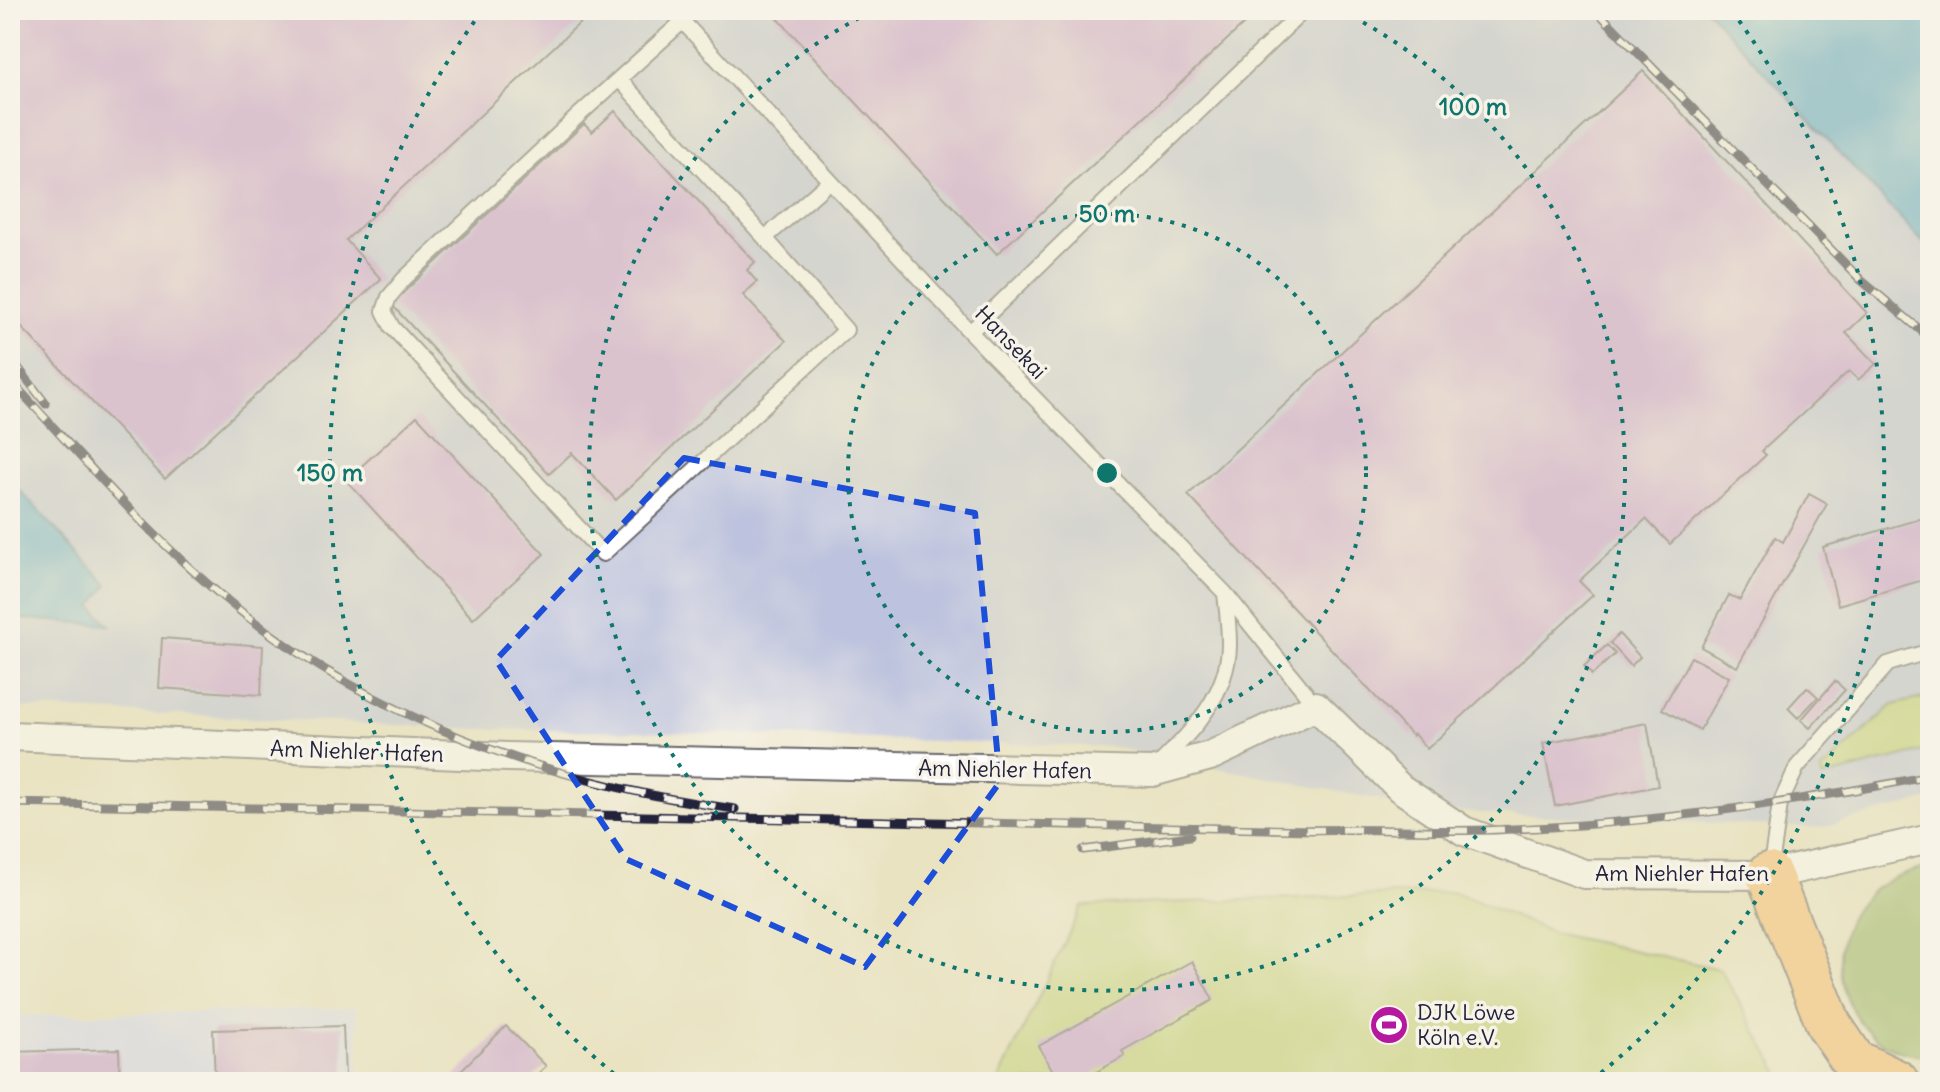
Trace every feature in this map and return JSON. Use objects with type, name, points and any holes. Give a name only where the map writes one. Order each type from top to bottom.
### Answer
[{"type":"main road","points":[[1769,875],[1829,1025],[1854,1062],[1896,1082]]},
{"type":"street","name":"Am Niehler Hafen","points":[[10,736],[508,757],[1152,772],[1210,756],[1316,706],[1400,788],[1464,831],[1584,874],[1769,875],[1930,839]]},
{"type":"lane","points":[[970,332],[1304,10]]},
{"type":"lane","points":[[619,79],[846,330],[603,554],[392,327],[384,311],[389,297],[404,279],[619,79],[678,16]]},
{"type":"lane","name":"Hansekai","points":[[678,16],[970,332],[1225,593],[1316,706]]},
{"type":"lane","points":[[765,238],[830,181]]},
{"type":"lane","points":[[1152,772],[1192,732],[1218,691],[1230,647],[1225,593]]},
{"type":"lane","points":[[1769,875],[1780,804],[1797,767],[1888,664],[1930,651]]},
{"type":"highlighted area","points":[[684,458],[975,513],[1000,782],[865,967],[626,859],[496,660]]},
{"type":"shaded area","points":[[10,10],[1707,10],[1930,250],[1930,799],[1819,828],[1436,811],[1111,747],[640,731],[479,729],[10,707],[10,618],[109,625],[92,606],[107,585],[10,480]]},
{"type":"shaded area","points":[[357,1008],[359,1082],[10,1082],[10,1016]]},
{"type":"green space","points":[[1930,696],[1930,749],[1822,778],[1821,771],[1893,705]]},
{"type":"green space","points":[[1930,866],[1930,1055],[1901,1052],[1877,1040],[1859,1020],[1846,997],[1840,970],[1842,943],[1851,917],[1869,894],[1890,880]]},
{"type":"green space","name":"DJK Löwe Köln e.V.","points":[[1455,892],[1553,933],[1720,969],[1785,1082],[998,1082],[1082,906]]},
{"type":"water","points":[[1707,10],[1930,10],[1930,250]]},
{"type":"water","points":[[10,480],[108,585],[92,606],[110,625],[10,618]]},
{"type":"building","points":[[10,10],[574,10],[583,20],[346,240],[381,279],[165,479],[10,315]]},
{"type":"building","points":[[770,10],[1259,10],[997,254]]},
{"type":"building","points":[[1643,71],[1867,313],[1846,333],[1876,364],[1858,380],[1849,371],[1762,451],[1766,455],[1670,544],[1646,519],[1579,581],[1593,595],[1427,749],[1188,495]]},
{"type":"building","points":[[615,111],[755,262],[747,270],[757,282],[743,295],[786,341],[616,500],[572,453],[549,474],[391,304],[584,124],[592,132]]},
{"type":"building","points":[[417,416],[544,554],[473,619],[346,480]]},
{"type":"building","points":[[1809,494],[1827,504],[1737,667],[1701,647],[1729,595],[1740,600],[1775,537],[1783,542]]},
{"type":"building","points":[[1930,516],[1930,578],[1838,605],[1823,547]]},
{"type":"building","points":[[1619,634],[1640,657],[1631,666],[1610,643]]},
{"type":"building","points":[[162,638],[263,646],[261,695],[159,688]]},
{"type":"building","points":[[1607,645],[1615,654],[1592,675],[1584,666]]},
{"type":"building","points":[[1691,657],[1729,677],[1700,730],[1662,709]]},
{"type":"building","points":[[1835,681],[1845,690],[1810,728],[1801,720]]},
{"type":"building","points":[[1807,687],[1818,697],[1798,718],[1788,708]]},
{"type":"building","points":[[1647,723],[1658,786],[1555,806],[1543,743]]},
{"type":"building","points":[[1192,961],[1213,1000],[1122,1051],[1125,1056],[1078,1082],[1059,1082],[1039,1046]]},
{"type":"building","points":[[343,1026],[345,1078],[215,1082],[213,1030]]},
{"type":"building","points":[[506,1026],[546,1066],[529,1082],[449,1082]]},
{"type":"building","points":[[119,1049],[120,1082],[10,1082],[10,1052]]},
{"type":"railway","points":[[1596,10],[1861,280],[1930,338]]},
{"type":"railway","points":[[10,357],[46,404]]},
{"type":"railway","points":[[10,380],[110,489],[189,567],[274,636],[333,675],[396,709],[461,738],[527,762],[665,798],[735,809]]},
{"type":"railway","points":[[1306,830],[1487,830],[1618,822],[1775,803],[1930,776]]},
{"type":"railway","points":[[10,803],[1315,830]]},
{"type":"railway","points":[[1083,850],[1190,836]]},
{"type":"place","name":"DJK Löwe Köln e.V.","points":[[1389,1025]]}]
